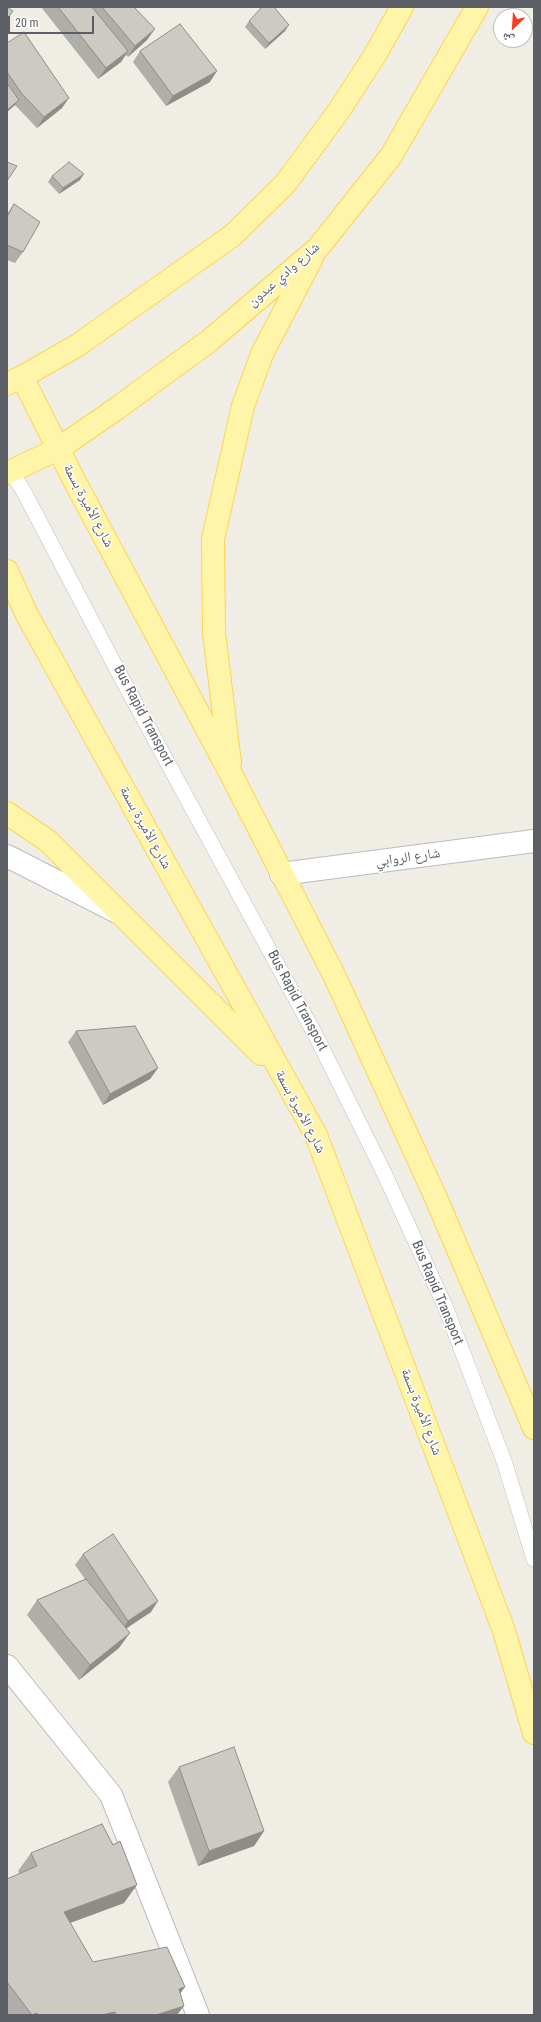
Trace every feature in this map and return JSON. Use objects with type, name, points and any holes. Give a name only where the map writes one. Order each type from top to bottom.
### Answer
[{"type":"main road","points":[[15,381],[78,345],[232,235],[289,178],[338,112],[371,62],[402,7]]},
{"type":"main road","name":"شارع وادي عبدون","points":[[58,449],[116,409],[209,341],[318,248],[391,156],[477,7]]},
{"type":"main road","points":[[232,776],[214,634],[213,539],[243,406],[262,354],[318,248]]},
{"type":"main road","name":"شارع الأميرة بسمة","points":[[15,381],[58,449],[232,776],[335,977],[430,1184],[534,1428]]},
{"type":"main road","name":"شارع الأميرة بسمة","points":[[8,471],[58,449]]},
{"type":"main road","name":"شارع الأميرة بسمة","points":[[7,570],[27,615],[319,1142],[504,1631],[534,1733]]},
{"type":"main road","points":[[7,813],[48,841],[279,1071]]},
{"type":"street","name":"شارع الروابي","points":[[281,874],[534,841]]},
{"type":"street","points":[[7,856],[120,914]]},
{"type":"street","points":[[7,1666],[111,1795],[198,2015]]},
{"type":"lane","name":"Bus Rapid Transport","points":[[8,471],[24,492],[124,684],[316,1036],[385,1175],[445,1306],[505,1464],[534,1559]]},
{"type":"building","points":[[7,7],[13,11],[7,19]]},
{"type":"building","points":[[58,7],[92,7],[128,51],[106,68]]},
{"type":"building","points":[[102,7],[134,7],[155,29],[135,46]]},
{"type":"building","points":[[262,7],[274,7],[289,25],[269,43],[249,21]]},
{"type":"building","points":[[180,24],[217,71],[173,96],[140,51]]},
{"type":"building","points":[[24,32],[69,98],[44,117],[22,94],[7,72],[7,43]]},
{"type":"building","points":[[7,83],[19,100],[7,110]]},
{"type":"building","points":[[7,162],[17,166],[7,181]]},
{"type":"building","points":[[69,162],[84,174],[63,188],[52,176]]},
{"type":"building","points":[[14,204],[40,222],[23,252],[7,245],[7,217]]},
{"type":"building","points":[[135,1026],[158,1068],[110,1094],[76,1031]]},
{"type":"building","points":[[113,1534],[158,1601],[128,1621],[83,1554]]},
{"type":"building","points":[[86,1579],[130,1633],[90,1665],[37,1600]]},
{"type":"building","points":[[234,1747],[264,1831],[209,1851],[179,1767]]},
{"type":"building","points":[[102,1824],[113,1845],[120,1841],[137,1885],[64,1912],[93,1962],[167,1947],[185,1987],[179,1989],[184,2006],[156,2015],[116,2015],[115,2012],[102,2015],[38,2015],[37,2013],[32,2015],[7,1982],[7,1879],[37,1866],[31,1853]]}]
